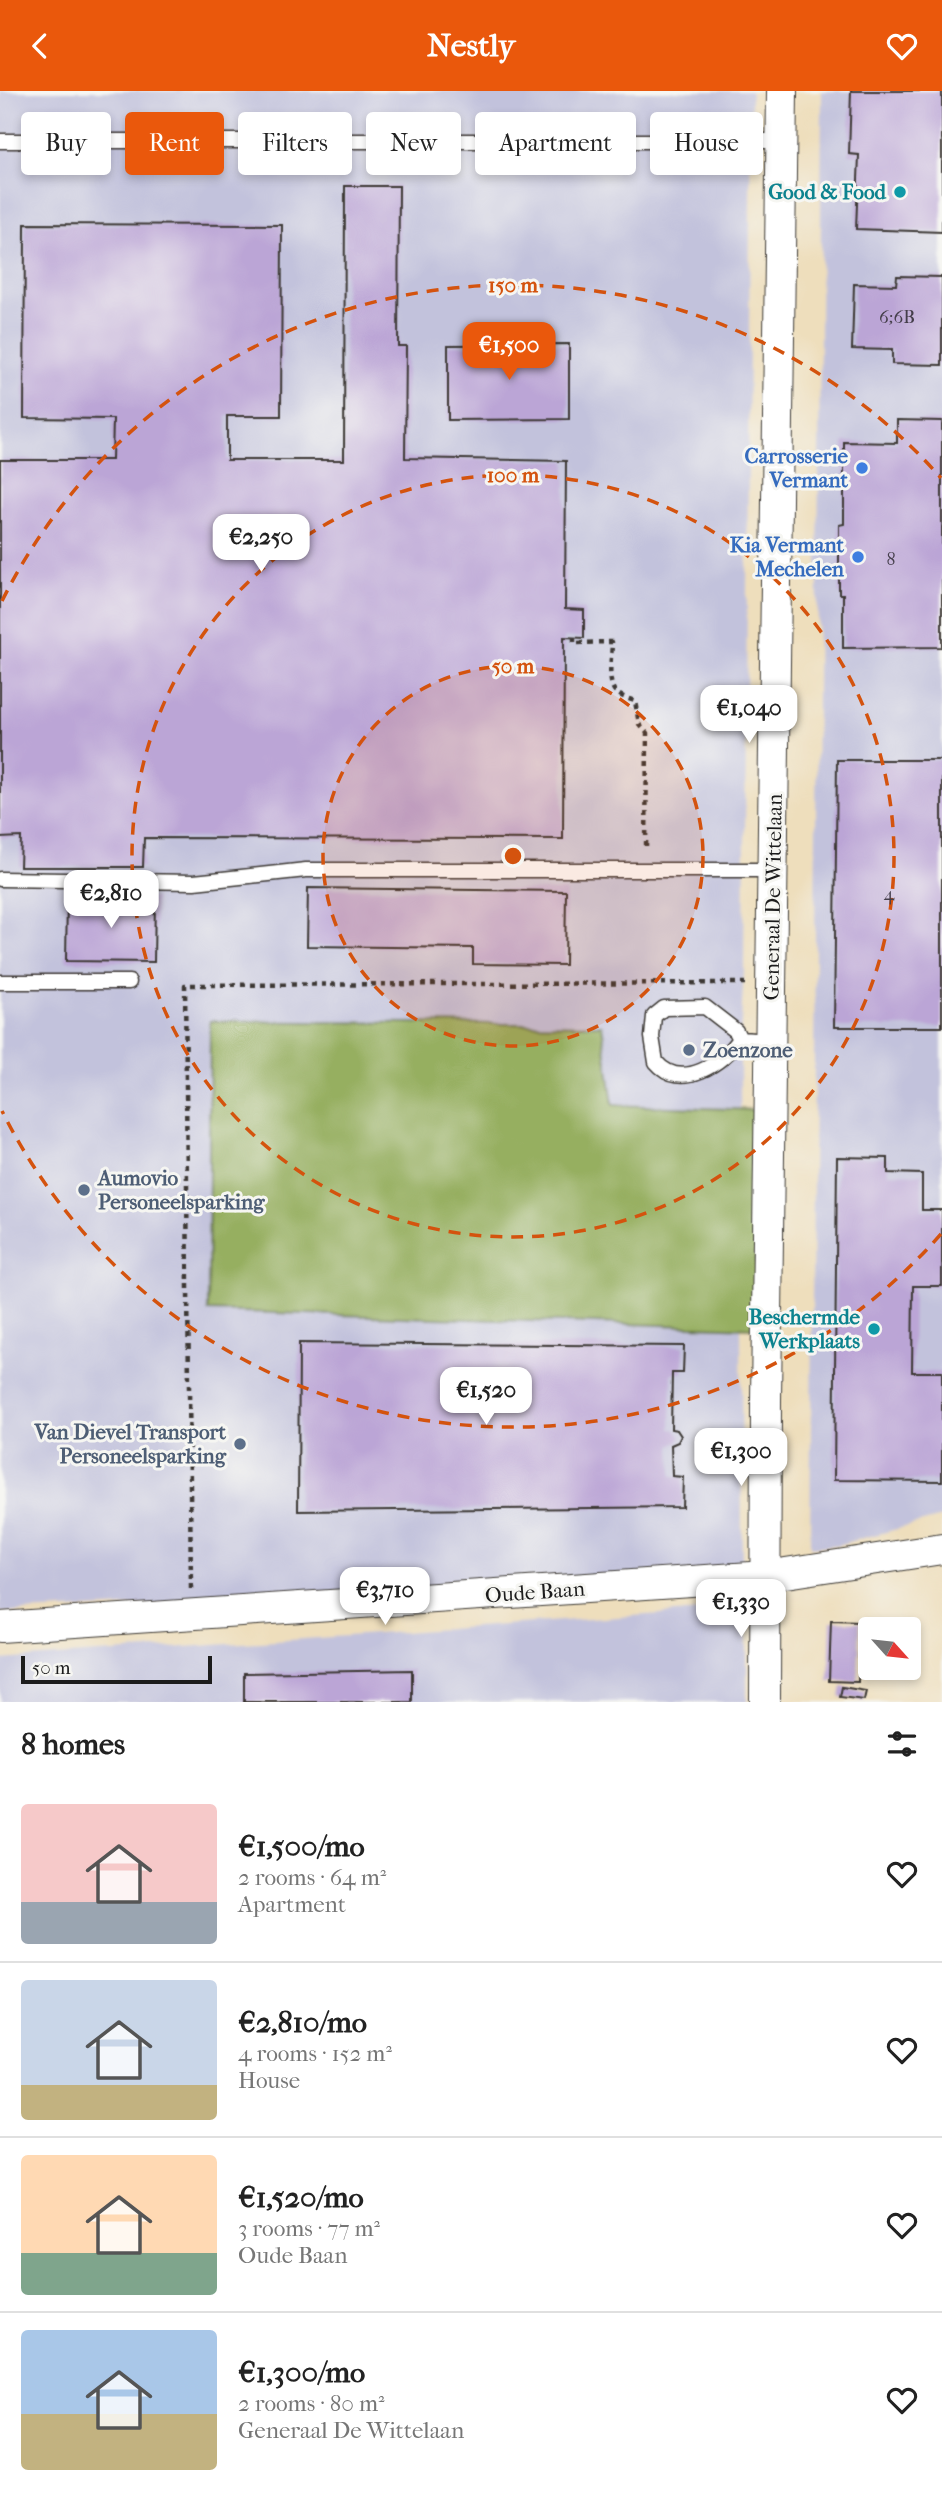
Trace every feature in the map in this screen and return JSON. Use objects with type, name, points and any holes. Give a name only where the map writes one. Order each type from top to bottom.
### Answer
[{"type":"street","name":"Generaal De Wittelaan","points":[[765,1702],[766,1400],[782,91]]},
{"type":"street","name":"Oude Baan","points":[[0,1626],[766,1576],[942,1549]]},
{"type":"lane","points":[[0,141],[782,141]]},
{"type":"lane","points":[[0,879],[194,882],[306,870],[773,870]]},
{"type":"lane","points":[[0,982],[129,982]]},
{"type":"lane","points":[[705,1007],[736,1031],[740,1039],[734,1047],[697,1074],[685,1075],[666,1070],[656,1062],[652,1037],[654,1016],[664,1008],[705,1007]]},
{"type":"lane","points":[[740,1039],[772,1041]]},
{"type":"path","points":[[574,637],[575,643],[612,642],[614,689],[616,693],[635,701],[639,724],[646,733],[646,870]]},
{"type":"path","points":[[191,1614],[185,985],[772,983]]},
{"type":"shaded area","points":[[0,91],[751,91],[751,112],[650,112],[650,175],[750,175],[744,972],[740,1039],[742,1579],[0,1613]]},
{"type":"shaded area","points":[[822,91],[942,91],[942,1517],[837,1545],[810,1547]]},
{"type":"shaded area","points":[[747,1608],[747,1702],[0,1702],[0,1660]]},
{"type":"green space","points":[[210,1021],[602,1025],[613,1105],[759,1110],[755,1328],[208,1311]]},
{"type":"building","name":"Good & Food","points":[[851,91],[942,91],[942,232],[856,229],[859,155],[849,154]]},
{"type":"building","points":[[345,186],[399,186],[398,346],[406,346],[405,458],[566,461],[565,609],[584,610],[584,638],[564,637],[563,839],[144,838],[143,867],[20,867],[21,837],[0,838],[0,460],[112,460],[113,419],[24,418],[25,224],[282,225],[281,416],[227,416],[227,460],[344,460]]},
{"type":"building","points":[[897,276],[942,277],[942,365],[892,364],[892,350],[852,349],[854,284],[896,285]]},
{"type":"building","points":[[569,344],[569,419],[448,420],[448,345]]},
{"type":"building","points":[[897,420],[942,421],[942,647],[843,648],[843,594],[839,594],[839,525],[844,524],[844,442],[897,443]]},
{"type":"building","points":[[837,760],[942,760],[942,1027],[834,1027]]},
{"type":"building","points":[[308,888],[566,891],[565,965],[473,964],[473,948],[307,946]]},
{"type":"building","points":[[67,898],[155,898],[154,962],[66,961]]},
{"type":"building","name":"Beschermde Werkplaats","points":[[837,1157],[888,1158],[888,1173],[922,1174],[922,1210],[942,1210],[942,1286],[913,1286],[912,1372],[942,1372],[942,1481],[834,1480]]},
{"type":"building","points":[[299,1343],[684,1346],[683,1373],[672,1373],[671,1429],[677,1430],[681,1436],[678,1442],[671,1445],[672,1476],[683,1477],[682,1507],[298,1511]]},
{"type":"building","points":[[831,1621],[858,1622],[858,1682],[829,1681]]},
{"type":"building","points":[[412,1670],[412,1702],[244,1702],[244,1673]]},
{"type":"building","points":[[842,1687],[866,1691],[864,1700],[840,1697]]},
{"type":"place","name":"Good & Food","points":[[900,192]]},
{"type":"place","name":"Carrosserie Vermant","points":[[862,468]]},
{"type":"place","name":"Kia Vermant Mechelen","points":[[858,557]]},
{"type":"place","name":"Zoenzone","points":[[689,1050]]},
{"type":"place","name":"Aumovio Personeelsparking","points":[[84,1190]]},
{"type":"place","name":"Beschermde Werkplaats","points":[[874,1329]]},
{"type":"place","name":"Van Dievel Transport Personeelsparking","points":[[240,1444]]}]
